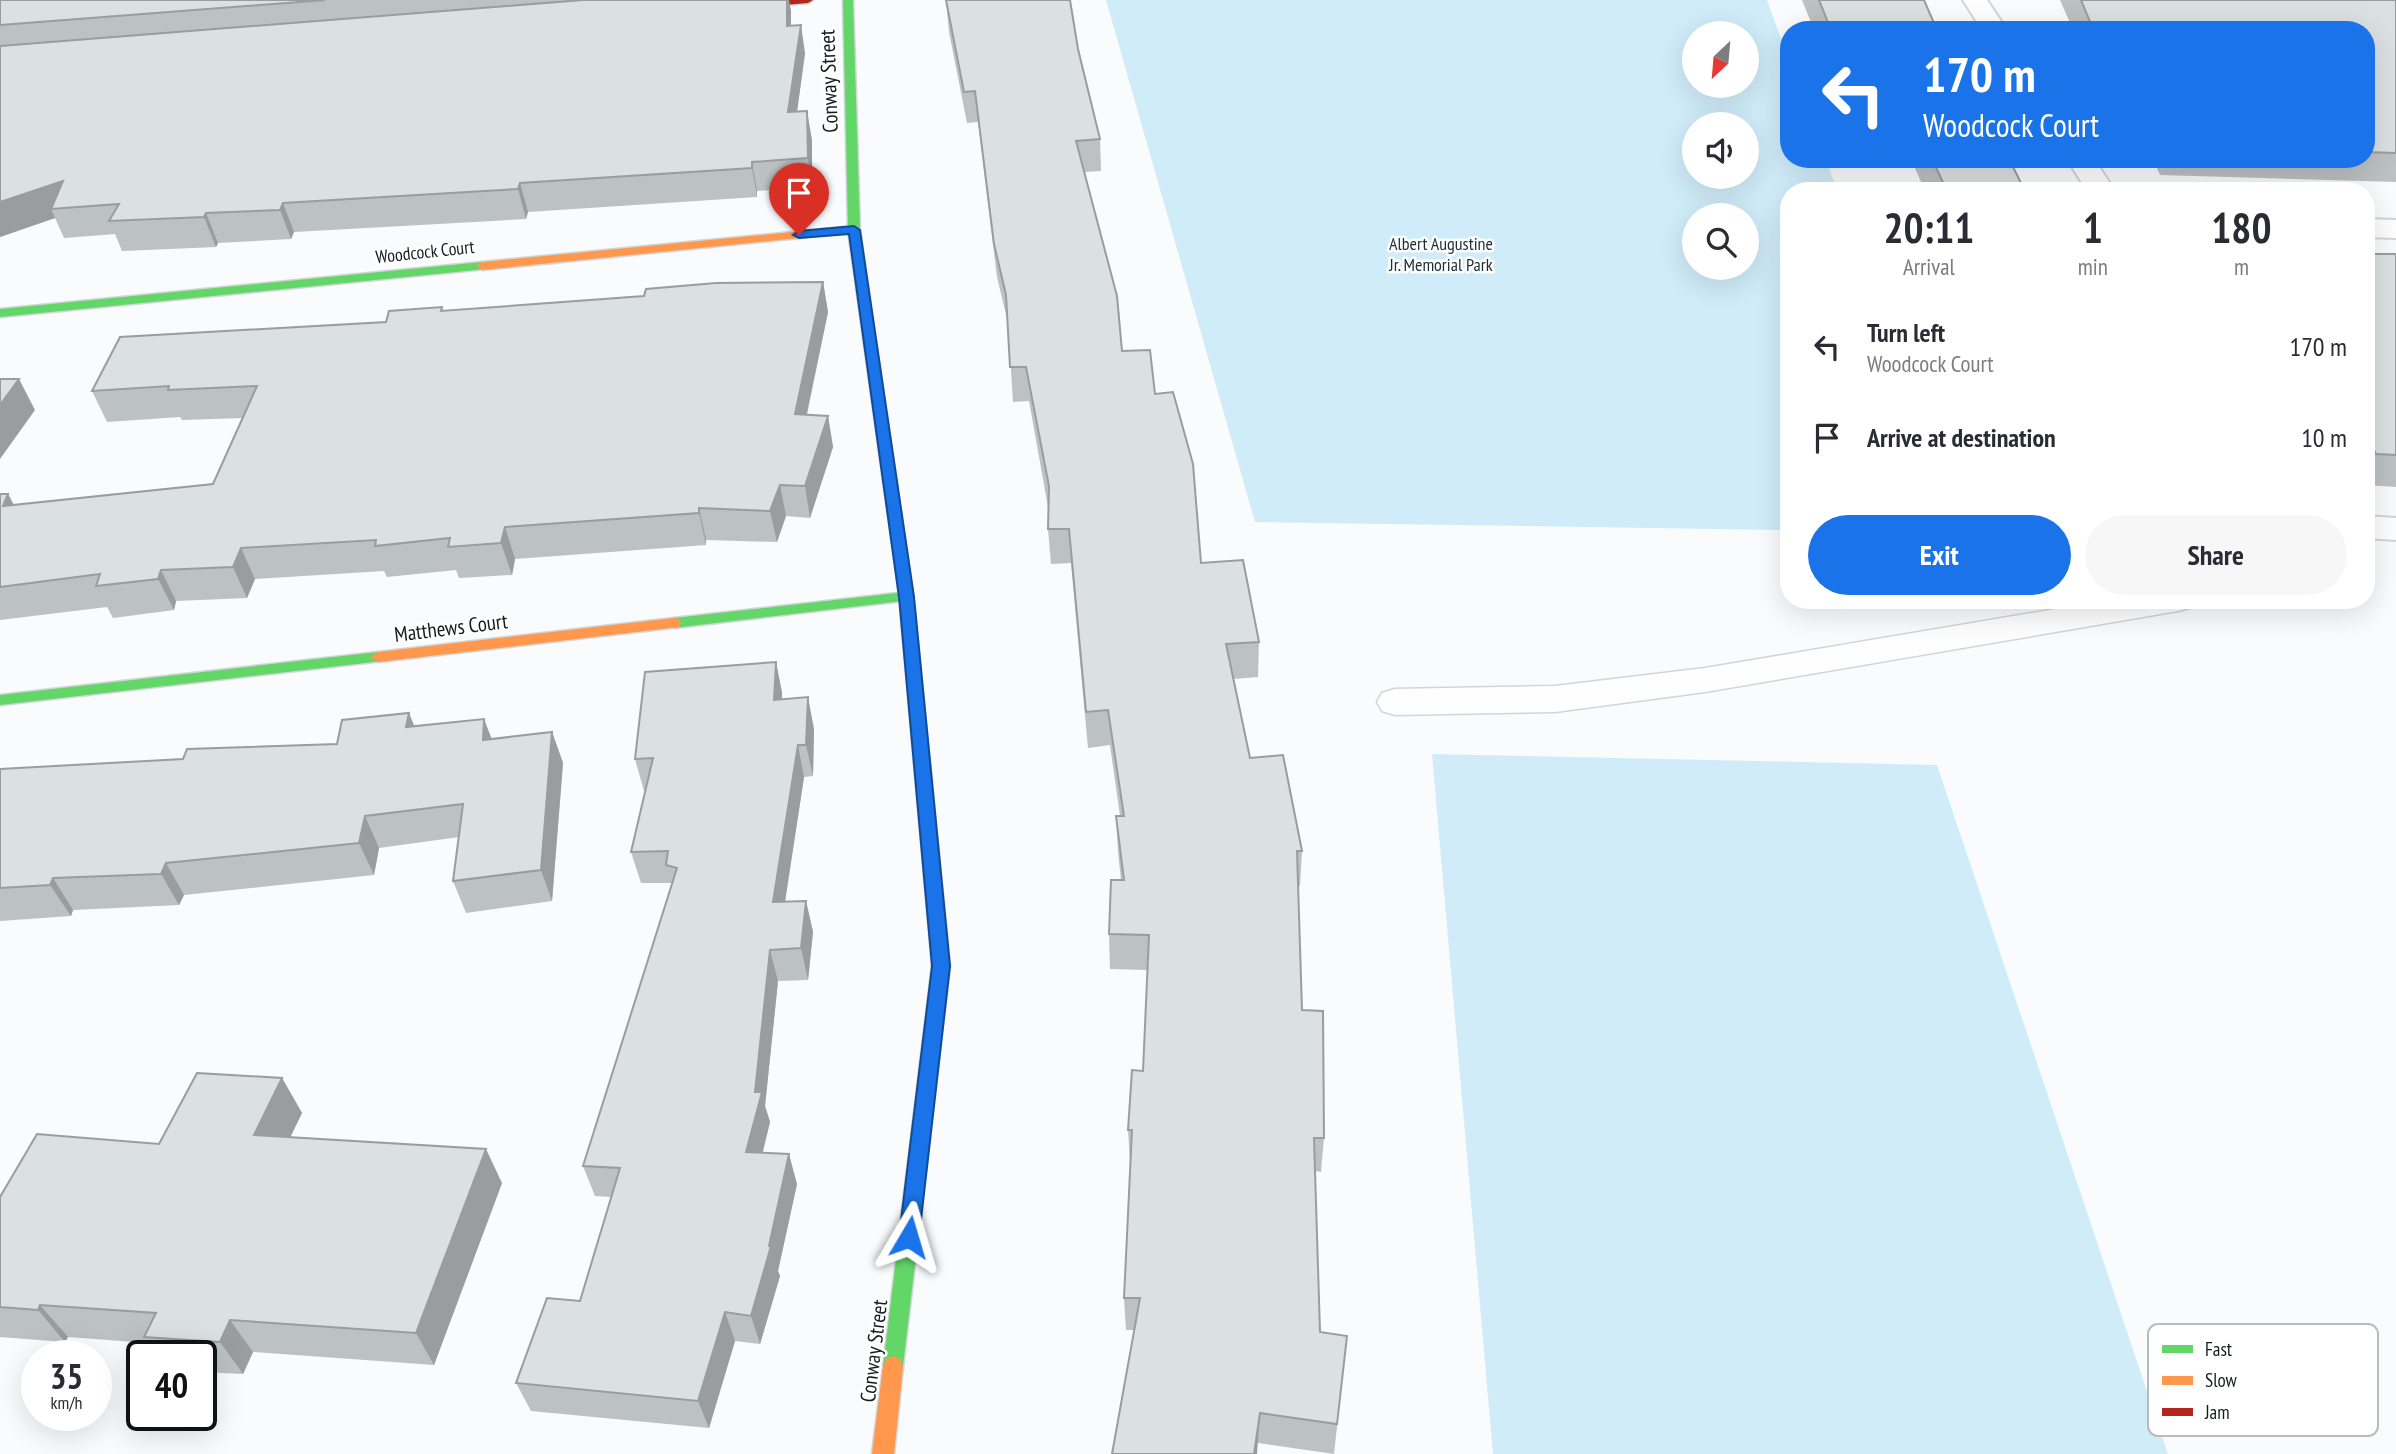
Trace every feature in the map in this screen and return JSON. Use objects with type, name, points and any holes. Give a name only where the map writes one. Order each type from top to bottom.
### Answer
[{"type":"street","points":[[725,7],[808,0]]},
{"type":"street","name":"Conway Street","points":[[848,0],[854,230],[906,597],[941,966],[883,1454]]},
{"type":"street","points":[[1975,0],[1989,21]]},
{"type":"street","points":[[2375,228],[2396,229]]},
{"type":"street","name":"Woodcock Court","points":[[0,313],[854,230]]},
{"type":"street","points":[[2375,528],[2396,529]]},
{"type":"street","name":"Matthews Court","points":[[0,700],[906,597]]},
{"type":"lane","points":[[1395,702],[1555,699],[1705,680],[2125,609]]},
{"type":"green space","name":"Albert Augustine Jr. Memorial Park","points":[[1106,0],[1767,0],[1780,36],[1780,168],[1829,168],[1834,182],[1780,182],[1780,530],[1255,522]]},
{"type":"green space","points":[[1432,754],[1937,765],[2148,1394],[2148,1436],[2162,1436],[2168,1454],[1493,1454]]},
{"type":"building","points":[[0,0],[325,0],[0,25]]},
{"type":"building","points":[[583,0],[787,0],[787,26],[801,25],[788,112],[807,111],[808,158],[752,162],[752,168],[520,183],[518,189],[283,203],[280,210],[206,213],[204,217],[109,221],[119,204],[51,209],[63,181],[0,202],[0,46]]},
{"type":"building","points":[[946,0],[1070,0],[1078,49],[1100,139],[1076,141],[1117,296],[1122,351],[1150,350],[1155,394],[1173,392],[1193,464],[1201,563],[1243,560],[1259,642],[1226,644],[1250,758],[1283,755],[1302,851],[1297,851],[1302,1010],[1323,1011],[1324,1138],[1314,1138],[1320,1332],[1347,1336],[1337,1424],[1260,1413],[1254,1454],[1112,1454],[1140,1298],[1124,1298],[1132,1130],[1128,1130],[1132,1070],[1143,1071],[1149,935],[1109,934],[1111,880],[1124,880],[1116,816],[1124,816],[1108,710],[1086,712],[1069,529],[1048,529],[1049,486],[1026,367],[1010,367],[1006,295],[994,244],[975,91],[964,92]]},
{"type":"building","points":[[1819,0],[1924,0],[1933,21],[1827,21]]},
{"type":"building","points":[[2081,0],[2396,0],[2396,153],[2375,152],[2375,21],[2090,21]]},
{"type":"building","points":[[1936,168],[2014,168],[2020,182],[1943,182]]},
{"type":"building","points":[[2375,254],[2396,254],[2396,455],[2376,454]]},
{"type":"building","points":[[823,282],[795,414],[828,416],[805,486],[780,485],[770,511],[699,508],[699,513],[505,527],[501,543],[448,547],[450,538],[375,546],[376,540],[241,548],[233,567],[161,570],[158,579],[96,586],[100,574],[0,587],[0,494],[8,494],[3,506],[213,484],[257,386],[168,390],[169,386],[92,391],[120,337],[386,322],[389,311],[442,307],[441,311],[644,296],[646,289],[716,283]]},
{"type":"building","points":[[0,379],[19,379],[0,405]]},
{"type":"building","points":[[776,662],[774,700],[808,697],[806,745],[798,745],[773,902],[806,901],[801,948],[770,950],[755,1092],[762,1092],[746,1152],[789,1154],[771,1246],[751,1316],[725,1312],[698,1401],[516,1383],[547,1298],[580,1301],[620,1168],[583,1166],[677,868],[666,865],[668,851],[631,852],[653,758],[635,759],[645,672]]},
{"type":"building","points":[[409,713],[406,727],[484,719],[483,740],[552,732],[541,870],[453,881],[463,804],[365,816],[359,843],[166,863],[161,874],[53,878],[50,885],[0,888],[0,769],[183,759],[187,749],[337,744],[342,720]]},
{"type":"building","points":[[197,1073],[282,1078],[254,1135],[486,1149],[416,1333],[230,1320],[220,1342],[144,1337],[156,1313],[40,1305],[38,1310],[0,1307],[0,1197],[37,1134],[159,1144]]},
{"type":"traffic: fast","points":[[848,0],[854,230],[864,301]]},
{"type":"traffic: fast","points":[[0,313],[482,266]]},
{"type":"traffic: fast","points":[[674,623],[906,597]]},
{"type":"traffic: fast","points":[[0,700],[378,657]]},
{"type":"traffic: fast","points":[[893,1366],[936,1007]]},
{"type":"traffic: slow","points":[[482,266],[854,230]]},
{"type":"traffic: slow","points":[[864,301],[906,594]]},
{"type":"traffic: slow","points":[[378,657],[674,623]]},
{"type":"traffic: slow","points":[[883,1454],[893,1366]]},
{"type":"traffic: jam","points":[[737,6],[808,0]]},
{"type":"traffic: jam","points":[[906,594],[941,966],[936,1007]]},
{"type":"route","points":[[799,235],[854,230],[906,597],[941,966],[909,1237]]}]
